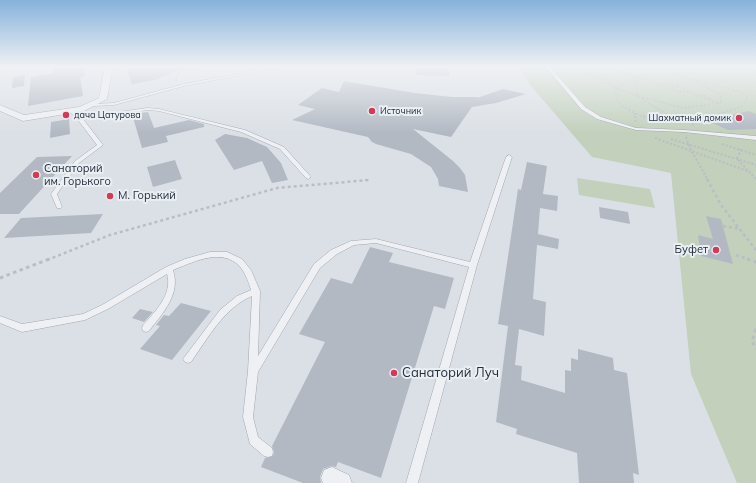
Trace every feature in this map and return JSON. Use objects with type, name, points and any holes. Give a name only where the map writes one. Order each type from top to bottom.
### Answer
[{"type":"street","points":[[0,108],[23,118],[79,113],[103,99],[105,89]]},
{"type":"lane","points":[[93,105],[114,104],[172,89]]},
{"type":"lane","points":[[566,89],[583,108],[599,118],[636,128],[756,138]]},
{"type":"lane","points":[[59,207],[54,194],[77,162],[100,145],[79,113],[148,109],[159,110],[243,131],[282,148],[308,177]]},
{"type":"lane","points":[[412,483],[473,265],[509,157]]},
{"type":"lane","points":[[253,371],[317,266],[334,252],[346,246],[353,243],[376,241],[473,265]]},
{"type":"lane","points":[[0,320],[22,328],[85,317],[105,307],[124,294],[169,269],[188,261],[210,255],[226,255],[239,261],[248,272],[256,291],[253,371],[248,418],[254,440],[268,452]]},
{"type":"lane","points":[[146,328],[168,301],[173,276],[169,269]]},
{"type":"lane","points":[[188,359],[224,312],[240,298],[256,291]]},
{"type":"path","points":[[616,89],[614,96],[618,102],[635,113]]},
{"type":"path","points":[[617,89],[638,96],[682,108],[721,103]]},
{"type":"path","points":[[637,89],[638,96]]},
{"type":"path","points":[[670,89],[675,91],[706,96],[711,98],[711,100]]},
{"type":"path","points":[[685,89],[687,92]]},
{"type":"path","points":[[708,89],[721,95],[721,103]]},
{"type":"path","points":[[638,96],[682,124],[684,131],[700,119],[741,107],[748,98],[742,92],[728,89]]},
{"type":"path","points":[[698,95],[697,97],[702,99],[721,103]]},
{"type":"path","points":[[636,128],[657,139],[750,172]]},
{"type":"path","points":[[737,159],[742,143]]},
{"type":"path","points":[[756,165],[689,144],[721,205],[756,250]]},
{"type":"path","points":[[737,159],[756,179]]},
{"type":"path","points":[[0,278],[110,235],[277,188],[368,180]]},
{"type":"path","points":[[723,226],[740,229]]},
{"type":"path","points":[[736,255],[756,262]]},
{"type":"path","points":[[756,329],[754,342],[756,349]]},
{"type":"green space","points":[[533,89],[756,89],[756,483],[737,483],[691,374],[671,173],[592,157]]},
{"type":"green space","points":[[577,178],[650,189],[655,208],[579,195]]},
{"type":"building","points":[[30,89],[82,89],[83,96],[28,106]]},
{"type":"building","points":[[321,89],[339,92],[341,89],[389,89],[452,97],[478,97],[477,98],[503,89],[526,94],[496,103],[472,107],[451,137],[413,129],[460,168],[465,175],[468,192],[439,186],[438,179],[431,167],[411,154],[376,144],[368,137],[292,120],[315,109],[298,105]]},
{"type":"building","name":"Шахматный домик","points":[[748,111],[756,114],[756,129],[728,130],[708,121]]},
{"type":"building","points":[[148,112],[154,128],[189,120],[204,124],[204,127],[166,136],[168,142],[142,148],[132,114]]},
{"type":"building","points":[[69,119],[70,134],[50,138],[51,122]]},
{"type":"building","points":[[225,134],[247,138],[267,147],[281,163],[288,180],[272,183],[262,161],[234,170],[215,140]]},
{"type":"building","name":"Санаторий им. Горького","points":[[72,156],[19,214],[0,214],[0,193],[37,157]]},
{"type":"building","points":[[175,160],[182,179],[153,187],[147,167]]},
{"type":"building","points":[[527,162],[547,166],[543,194],[558,196],[557,211],[540,208],[538,234],[559,239],[558,249],[537,245],[533,299],[546,302],[544,336],[519,329],[515,365],[522,366],[521,380],[565,393],[565,370],[571,371],[571,358],[578,360],[578,349],[613,358],[614,370],[627,373],[639,475],[633,473],[634,483],[579,483],[577,453],[516,434],[517,429],[496,422],[508,326],[498,324],[518,189],[521,190]]},
{"type":"building","points":[[599,207],[628,212],[630,224],[600,218]]},
{"type":"building","points":[[103,214],[91,233],[4,238],[21,218]]},
{"type":"building","points":[[706,216],[721,219],[733,264],[701,256],[698,235],[713,239]]},
{"type":"building","name":"Cанаторий Луч","points":[[370,247],[393,253],[389,262],[454,278],[445,309],[434,306],[381,478],[338,462],[336,467],[331,466],[323,469],[320,477],[321,483],[303,483],[261,467],[265,458],[273,456],[274,452],[272,446],[325,342],[299,334],[331,278],[352,284]]},
{"type":"building","points":[[181,303],[211,311],[172,360],[140,349],[160,326],[156,325],[164,315],[169,316]]},
{"type":"building","points":[[140,309],[153,312],[144,322],[132,318]]},
{"type":"place","name":"Источник","points":[[372,111]]},
{"type":"place","name":"дача Цатурова","points":[[66,115]]},
{"type":"place","name":"Шахматный домик","points":[[739,118]]},
{"type":"place","name":"Санаторий им. Горького","points":[[36,175]]},
{"type":"place","name":"М. Горький","points":[[110,196]]},
{"type":"place","name":"Буфет","points":[[716,250]]},
{"type":"place","name":"Cанаторий Луч","points":[[394,373]]}]
